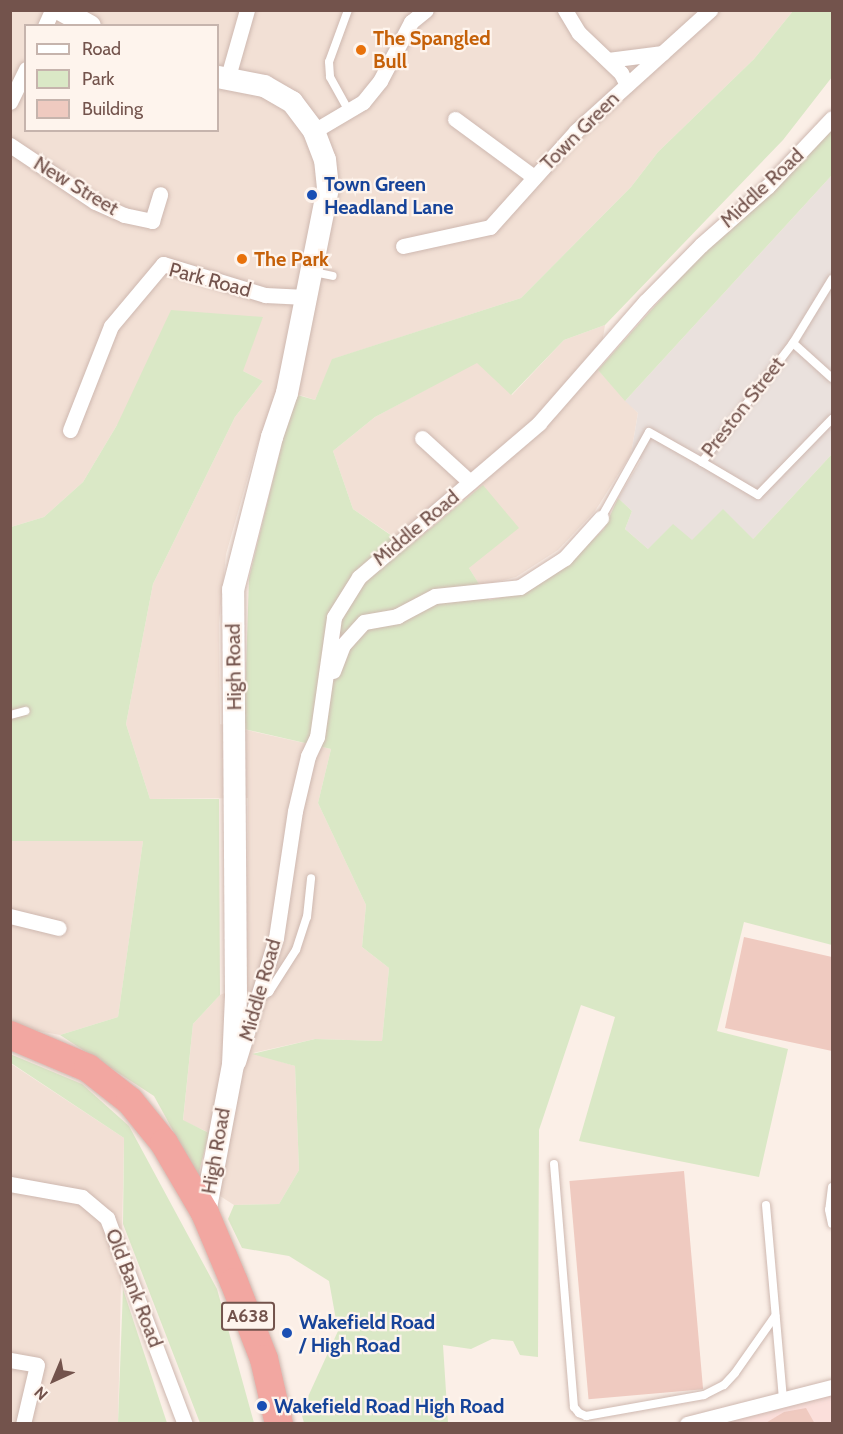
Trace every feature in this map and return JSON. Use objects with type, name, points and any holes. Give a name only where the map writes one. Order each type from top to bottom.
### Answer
[{"type":"highway","name":"A638","points":[[10,1035],[88,1068],[130,1101],[164,1143],[205,1213],[264,1359],[279,1424]]},
{"type":"street","points":[[46,24],[52,10]]},
{"type":"street","points":[[61,10],[86,24]]},
{"type":"street","points":[[222,79],[247,10]]},
{"type":"street","points":[[314,131],[350,112],[363,102],[380,81],[411,22],[426,10]]},
{"type":"street","points":[[565,10],[579,33],[608,60],[627,85]]},
{"type":"street","name":"Town Green","points":[[404,246],[490,227],[576,131],[710,10]]},
{"type":"street","points":[[608,60],[663,53]]},
{"type":"street","points":[[10,102],[24,73]]},
{"type":"street","name":"High Road","points":[[205,1213],[233,1065],[237,945],[233,590],[272,437],[287,393],[306,297],[322,274],[328,188],[325,160],[314,131],[284,95],[264,86],[222,79]]},
{"type":"street","name":"Middle Road","points":[[233,1065],[241,1058],[276,938],[295,811],[308,756],[317,737],[334,617],[366,570],[539,423],[653,294],[701,245],[768,186],[832,118]]},
{"type":"street","name":"Town Green","points":[[455,119],[534,177]]},
{"type":"street","name":"New Street","points":[[10,145],[95,202],[124,214],[152,221],[160,195]]},
{"type":"street","name":"Park Road","points":[[70,430],[111,326],[163,264],[266,295],[306,297]]},
{"type":"street","points":[[422,438],[470,482]]},
{"type":"street","points":[[317,737],[325,725],[331,676],[343,645],[364,622],[397,616],[435,596],[520,587],[565,558],[601,518]]},
{"type":"street","points":[[10,915],[59,928]]},
{"type":"street","name":"Old Bank Road","points":[[10,1184],[82,1197],[107,1218],[185,1424]]},
{"type":"street","points":[[10,1360],[38,1365],[23,1424]]},
{"type":"street","points":[[687,1424],[832,1387]]},
{"type":"lane","points":[[348,10],[329,62],[330,77],[350,112]]},
{"type":"lane","name":"Preston Street","points":[[601,518],[649,432],[702,462],[793,343],[832,279]]},
{"type":"lane","points":[[793,343],[832,378]]},
{"type":"lane","points":[[702,462],[758,495],[832,418]]},
{"type":"lane","points":[[10,715],[25,711]]},
{"type":"lane","points":[[257,997],[269,992],[296,950],[307,917],[311,878]]},
{"type":"lane","points":[[554,1164],[574,1407],[579,1413],[586,1416],[704,1395],[724,1385],[735,1373],[776,1316]]},
{"type":"lane","points":[[832,1187],[829,1210],[832,1224]]},
{"type":"lane","points":[[766,1205],[783,1398]]},
{"type":"shaded area","points":[[11,11],[793,11],[754,59],[658,152],[631,187],[521,298],[333,359],[315,400],[278,388],[255,452],[226,554],[219,623],[220,724],[331,749],[318,803],[366,905],[362,947],[389,968],[382,1041],[315,1039],[253,1053],[295,1066],[299,1170],[279,1204],[234,1205],[217,1194],[228,1141],[183,1121],[193,1024],[220,995],[246,984],[248,798],[150,799],[126,724],[153,584],[235,417],[263,381],[243,371],[117,425],[83,482],[44,517],[11,527]]},
{"type":"shaded area","points":[[832,175],[832,454],[753,539],[692,540],[648,549],[625,529],[632,511],[618,498],[641,460],[631,454],[638,413],[625,401]]},
{"type":"shaded area","points":[[605,325],[598,370],[638,413],[631,454],[595,511],[558,550],[516,577],[480,586],[469,568],[483,485],[409,547],[353,509],[333,451],[375,417],[477,362],[512,395],[564,340]]},
{"type":"shaded area","points":[[11,841],[143,841],[118,1017],[60,1035],[11,1026]]},
{"type":"shaded area","points":[[10,1063],[124,1138],[118,1423],[11,1423]]},
{"type":"shaded area","points":[[832,1387],[832,1423],[687,1424]]},
{"type":"green space","points":[[793,11],[832,11],[832,77],[783,140],[605,325],[564,340],[511,395],[477,363],[375,417],[333,451],[353,509],[408,547],[483,485],[519,528],[469,568],[489,600],[524,592],[571,560],[604,529],[618,498],[632,511],[625,529],[648,549],[673,524],[692,540],[723,509],[753,539],[832,454],[832,945],[744,922],[717,1031],[788,1049],[759,1177],[579,1141],[615,1017],[581,1005],[539,1130],[538,1357],[520,1355],[513,1341],[492,1339],[471,1349],[443,1345],[448,1423],[304,1423],[301,1412],[338,1331],[329,1281],[289,1256],[242,1248],[228,1219],[234,1205],[279,1204],[299,1170],[295,1066],[252,1054],[315,1039],[382,1041],[389,968],[362,947],[366,905],[318,803],[331,749],[244,729],[249,578],[294,394],[315,400],[332,359],[521,298],[631,187],[658,152],[754,59]]},
{"type":"green space","points":[[832,129],[832,175],[625,401],[598,370],[702,253],[768,195]]},
{"type":"green space","points":[[171,310],[263,317],[243,371],[263,381],[235,417],[153,584],[126,724],[150,799],[219,799],[220,995],[193,1024],[183,1120],[209,1133],[198,1176],[154,1096],[60,1035],[118,1017],[143,841],[11,841],[11,527],[44,517],[83,482],[117,425]]},
{"type":"green space","points":[[10,1054],[82,1084],[129,1126],[217,1289],[254,1423],[200,1423],[123,1224],[124,1138],[11,1063]]},
{"type":"green space","points":[[123,1289],[167,1423],[118,1423]]},
{"type":"building","points":[[744,937],[832,957],[832,1051],[725,1028]]},
{"type":"building","points":[[684,1171],[703,1389],[589,1399],[569,1181]]},
{"type":"building","points":[[806,1408],[815,1424],[764,1424],[784,1412]]},
{"type":"place","name":"The Spangled Bull","points":[[361,50]]},
{"type":"place","name":"Town Green Headland Lane","points":[[312,195]]},
{"type":"place","name":"The Park","points":[[242,259]]},
{"type":"place","name":"Wakefield Road / High Road","points":[[287,1333]]},
{"type":"place","name":"Wakefield Road High Road","points":[[262,1406]]}]
